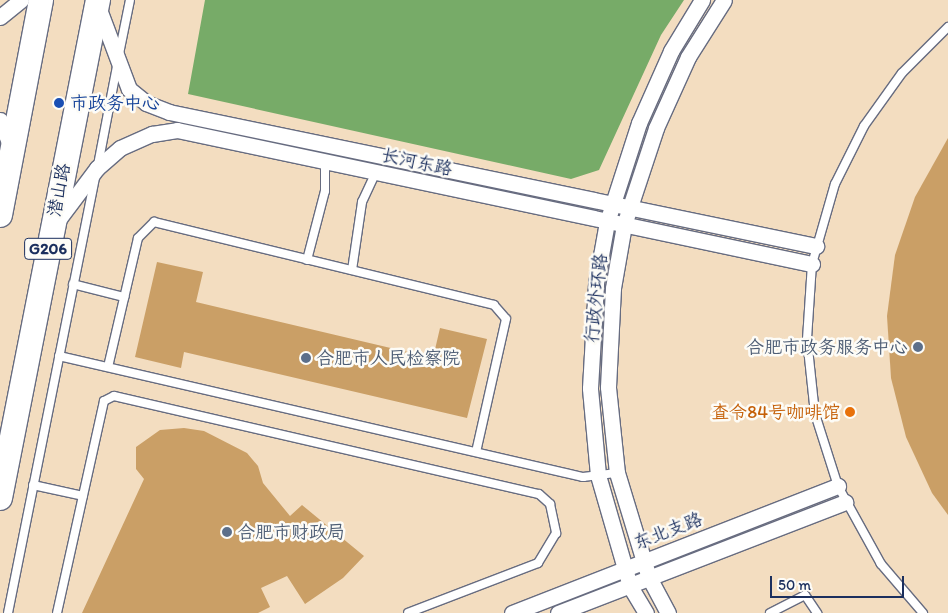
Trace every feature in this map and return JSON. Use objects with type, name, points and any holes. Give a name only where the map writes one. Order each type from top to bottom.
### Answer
[{"type":"main road","points":[[0,215],[41,0]]},
{"type":"main road","name":"潜山路","points":[[0,498],[98,1]]},
{"type":"street","points":[[0,17],[21,0]]},
{"type":"street","name":"行政外环路","points":[[646,613],[630,586],[598,475],[590,388],[596,283],[612,204],[667,60],[702,0]]},
{"type":"street","name":"行政外环路","points":[[668,613],[649,578],[617,473],[608,388],[613,288],[624,225],[656,128],[688,57],[724,0]]},
{"type":"street","name":"长河东路","points":[[98,1],[117,65],[129,89],[146,103],[169,112],[816,246]]},
{"type":"street","points":[[0,120],[13,151]]},
{"type":"street","name":"长河东路","points":[[52,229],[97,168],[120,148],[152,134],[177,130],[812,264]]},
{"type":"street","name":"东北支路","points":[[512,613],[838,486]]},
{"type":"street","points":[[558,613],[845,502]]},
{"type":"lane","points":[[8,613],[130,0]]},
{"type":"lane","points":[[923,613],[881,564],[845,502],[838,486],[815,414],[808,349],[812,264],[835,184],[864,126],[902,73],[948,27]]},
{"type":"lane","points":[[307,260],[325,191],[324,161]]},
{"type":"lane","points":[[352,270],[362,202],[376,172]]},
{"type":"lane","points":[[108,367],[138,238],[154,222],[494,305],[506,319],[476,452]]},
{"type":"lane","points":[[74,284],[124,297]]},
{"type":"lane","points":[[58,356],[583,477],[617,473]]},
{"type":"lane","points":[[57,613],[104,400],[114,396],[539,494],[550,504],[556,533],[538,563],[408,613]]},
{"type":"lane","points":[[33,485],[83,496]]},
{"type":"lane","points":[[770,613],[805,595],[817,613]]},
{"type":"green space","points":[[205,0],[684,0],[661,35],[599,170],[571,179],[188,94]]},
{"type":"building","name":"合肥市政务服务中心","points":[[948,138],[948,515],[932,493],[906,437],[891,378],[887,316],[895,255],[915,197]]},
{"type":"building","points":[[157,262],[203,272],[196,302],[433,358],[440,328],[487,339],[467,418],[184,352],[181,368],[135,357]]},
{"type":"building","name":"合肥市财政局","points":[[184,428],[204,431],[247,453],[258,466],[263,483],[290,516],[302,505],[364,556],[343,578],[305,604],[287,576],[261,588],[270,607],[258,613],[82,613],[144,479],[136,469],[136,447],[160,430]]},
{"type":"place","name":"市政务中心","points":[[59,103]]},
{"type":"place","name":"合肥市政务服务中心","points":[[918,347]]},
{"type":"place","name":"合肥市人民检察院","points":[[306,358]]},
{"type":"place","name":"查令84号咖啡馆","points":[[850,412]]},
{"type":"place","name":"合肥市财政局","points":[[227,532]]}]
